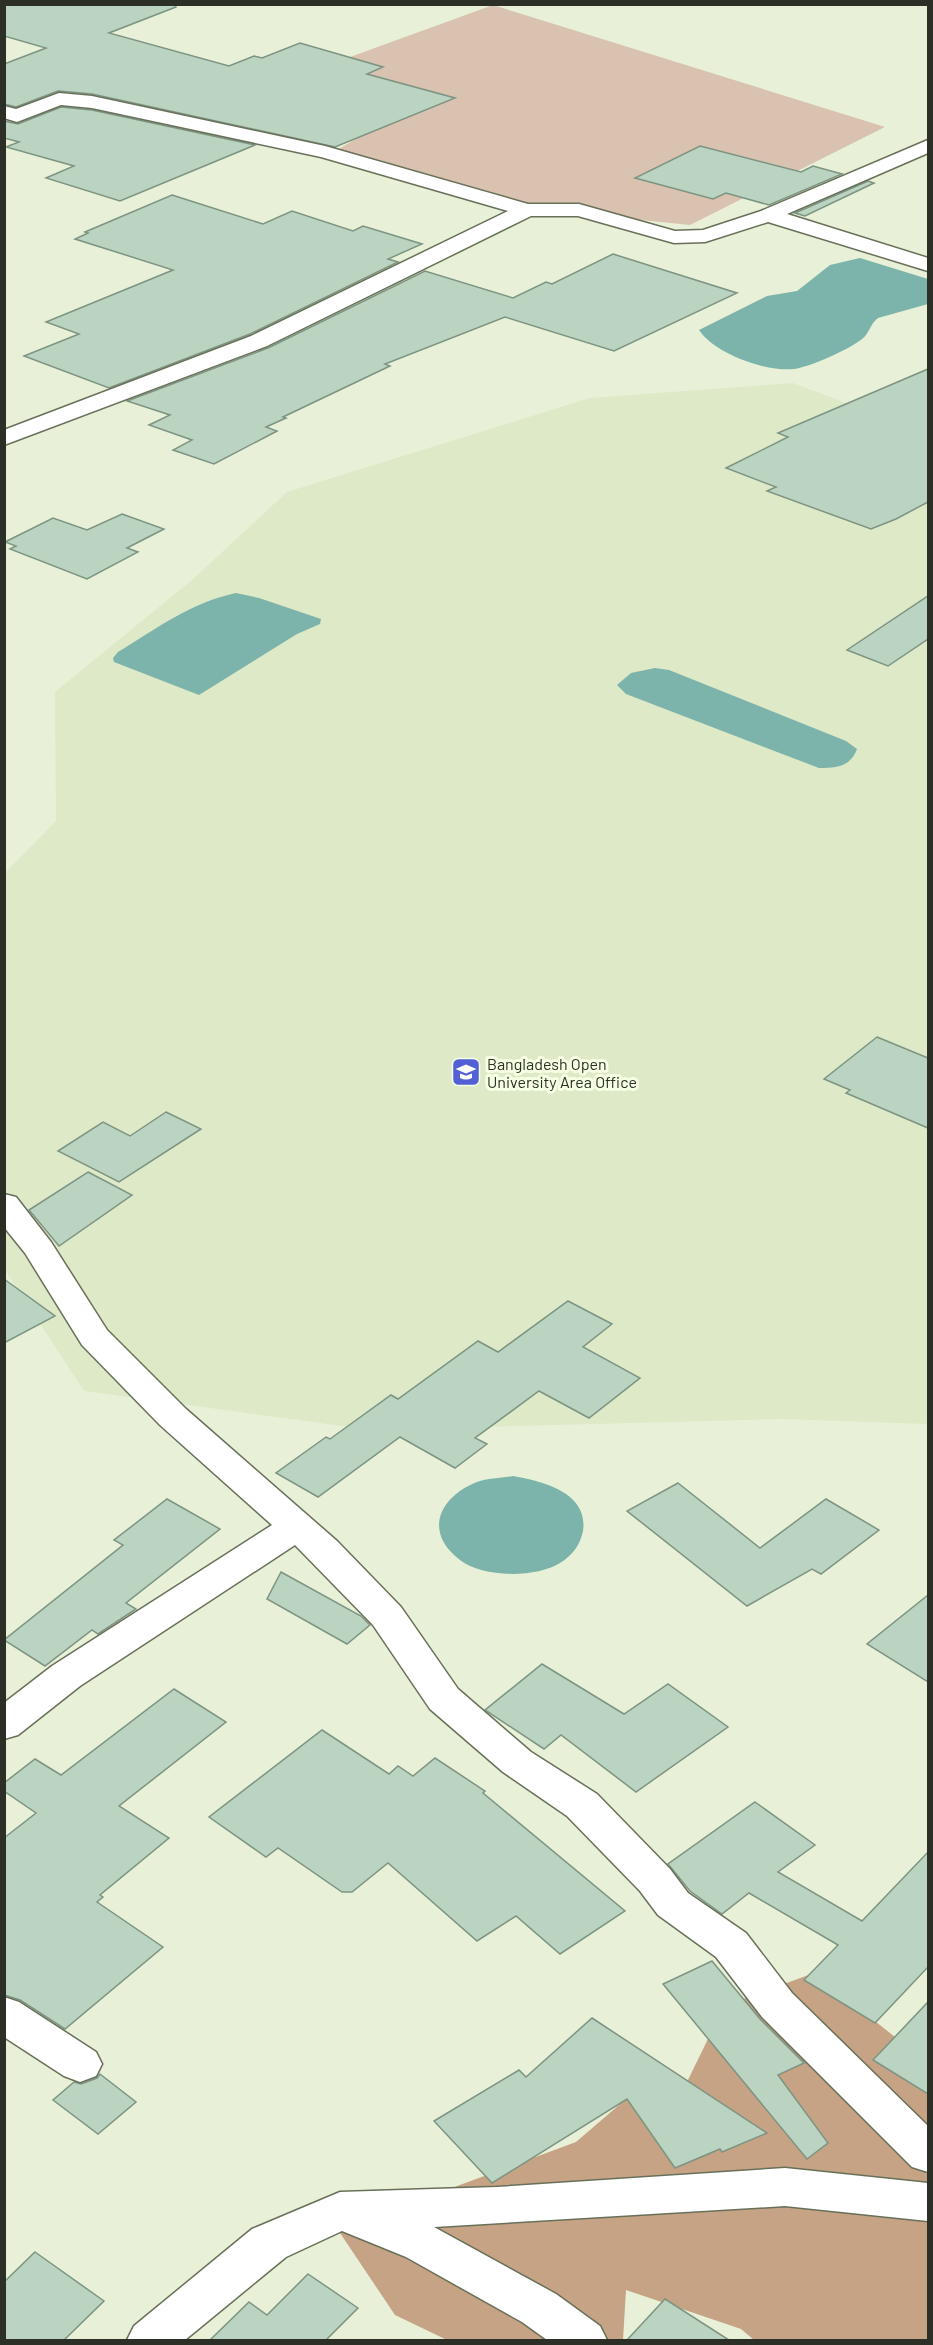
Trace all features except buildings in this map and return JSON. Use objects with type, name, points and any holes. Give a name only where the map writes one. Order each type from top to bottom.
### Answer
[{"type":"street","points":[[4,112],[17,116],[59,99],[92,102],[325,153],[527,210],[579,210],[674,237],[705,236],[768,215],[928,146]]},
{"type":"street","points":[[4,438],[259,341],[527,210]]},
{"type":"street","points":[[768,215],[928,266]]},
{"type":"street","points":[[4,1204],[39,1249],[94,1337],[173,1417],[324,1550],[387,1616],[444,1700],[516,1762],[582,1805],[655,1880],[673,1904],[731,1945],[777,2006],[928,2154]]},
{"type":"street","points":[[4,1725],[66,1676],[298,1527]]},
{"type":"street","points":[[4,2014],[80,2064]]},
{"type":"street","points":[[151,2340],[269,2243],[340,2211],[497,2206],[785,2187],[928,2202]]},
{"type":"street","points":[[340,2211],[423,2243],[539,2308],[583,2340]]},
{"type":"shaded area","points":[[493,5],[885,127],[690,225],[523,208],[334,152],[382,123],[284,81]]},
{"type":"shaded area","name":"Bangladesh Open University Area Office","points":[[793,383],[928,434],[928,1424],[782,1419],[371,1430],[84,1391],[5,1270],[5,873],[56,821],[55,692],[192,580],[287,492],[590,398]]},
{"type":"shaded area","points":[[814,1973],[928,2063],[928,2340],[754,2340],[741,2329],[626,2290],[623,2340],[447,2340],[395,2315],[338,2230],[576,2142],[626,2099],[687,2082],[724,2006]]},
{"type":"water","points":[[860,258],[928,279],[928,304],[878,318],[864,337],[856,343],[819,361],[794,369],[770,368],[742,360],[717,347],[699,330],[767,296],[797,291],[830,265]]},
{"type":"water","points":[[236,593],[259,598],[321,619],[320,624],[297,634],[199,695],[114,662],[113,658],[118,652],[175,617],[204,603]]},
{"type":"water","points":[[655,668],[669,670],[846,741],[857,749],[847,763],[832,768],[819,768],[626,694],[617,685],[631,673]]},
{"type":"water","points":[[513,1476],[549,1485],[571,1498],[579,1507],[583,1518],[580,1541],[565,1560],[550,1568],[537,1571],[495,1573],[470,1566],[449,1549],[442,1538],[439,1527],[440,1516],[453,1497],[464,1489],[477,1482]]},
{"type":"place","name":"Bangladesh Open University Area Office","points":[[466,1072]]}]
